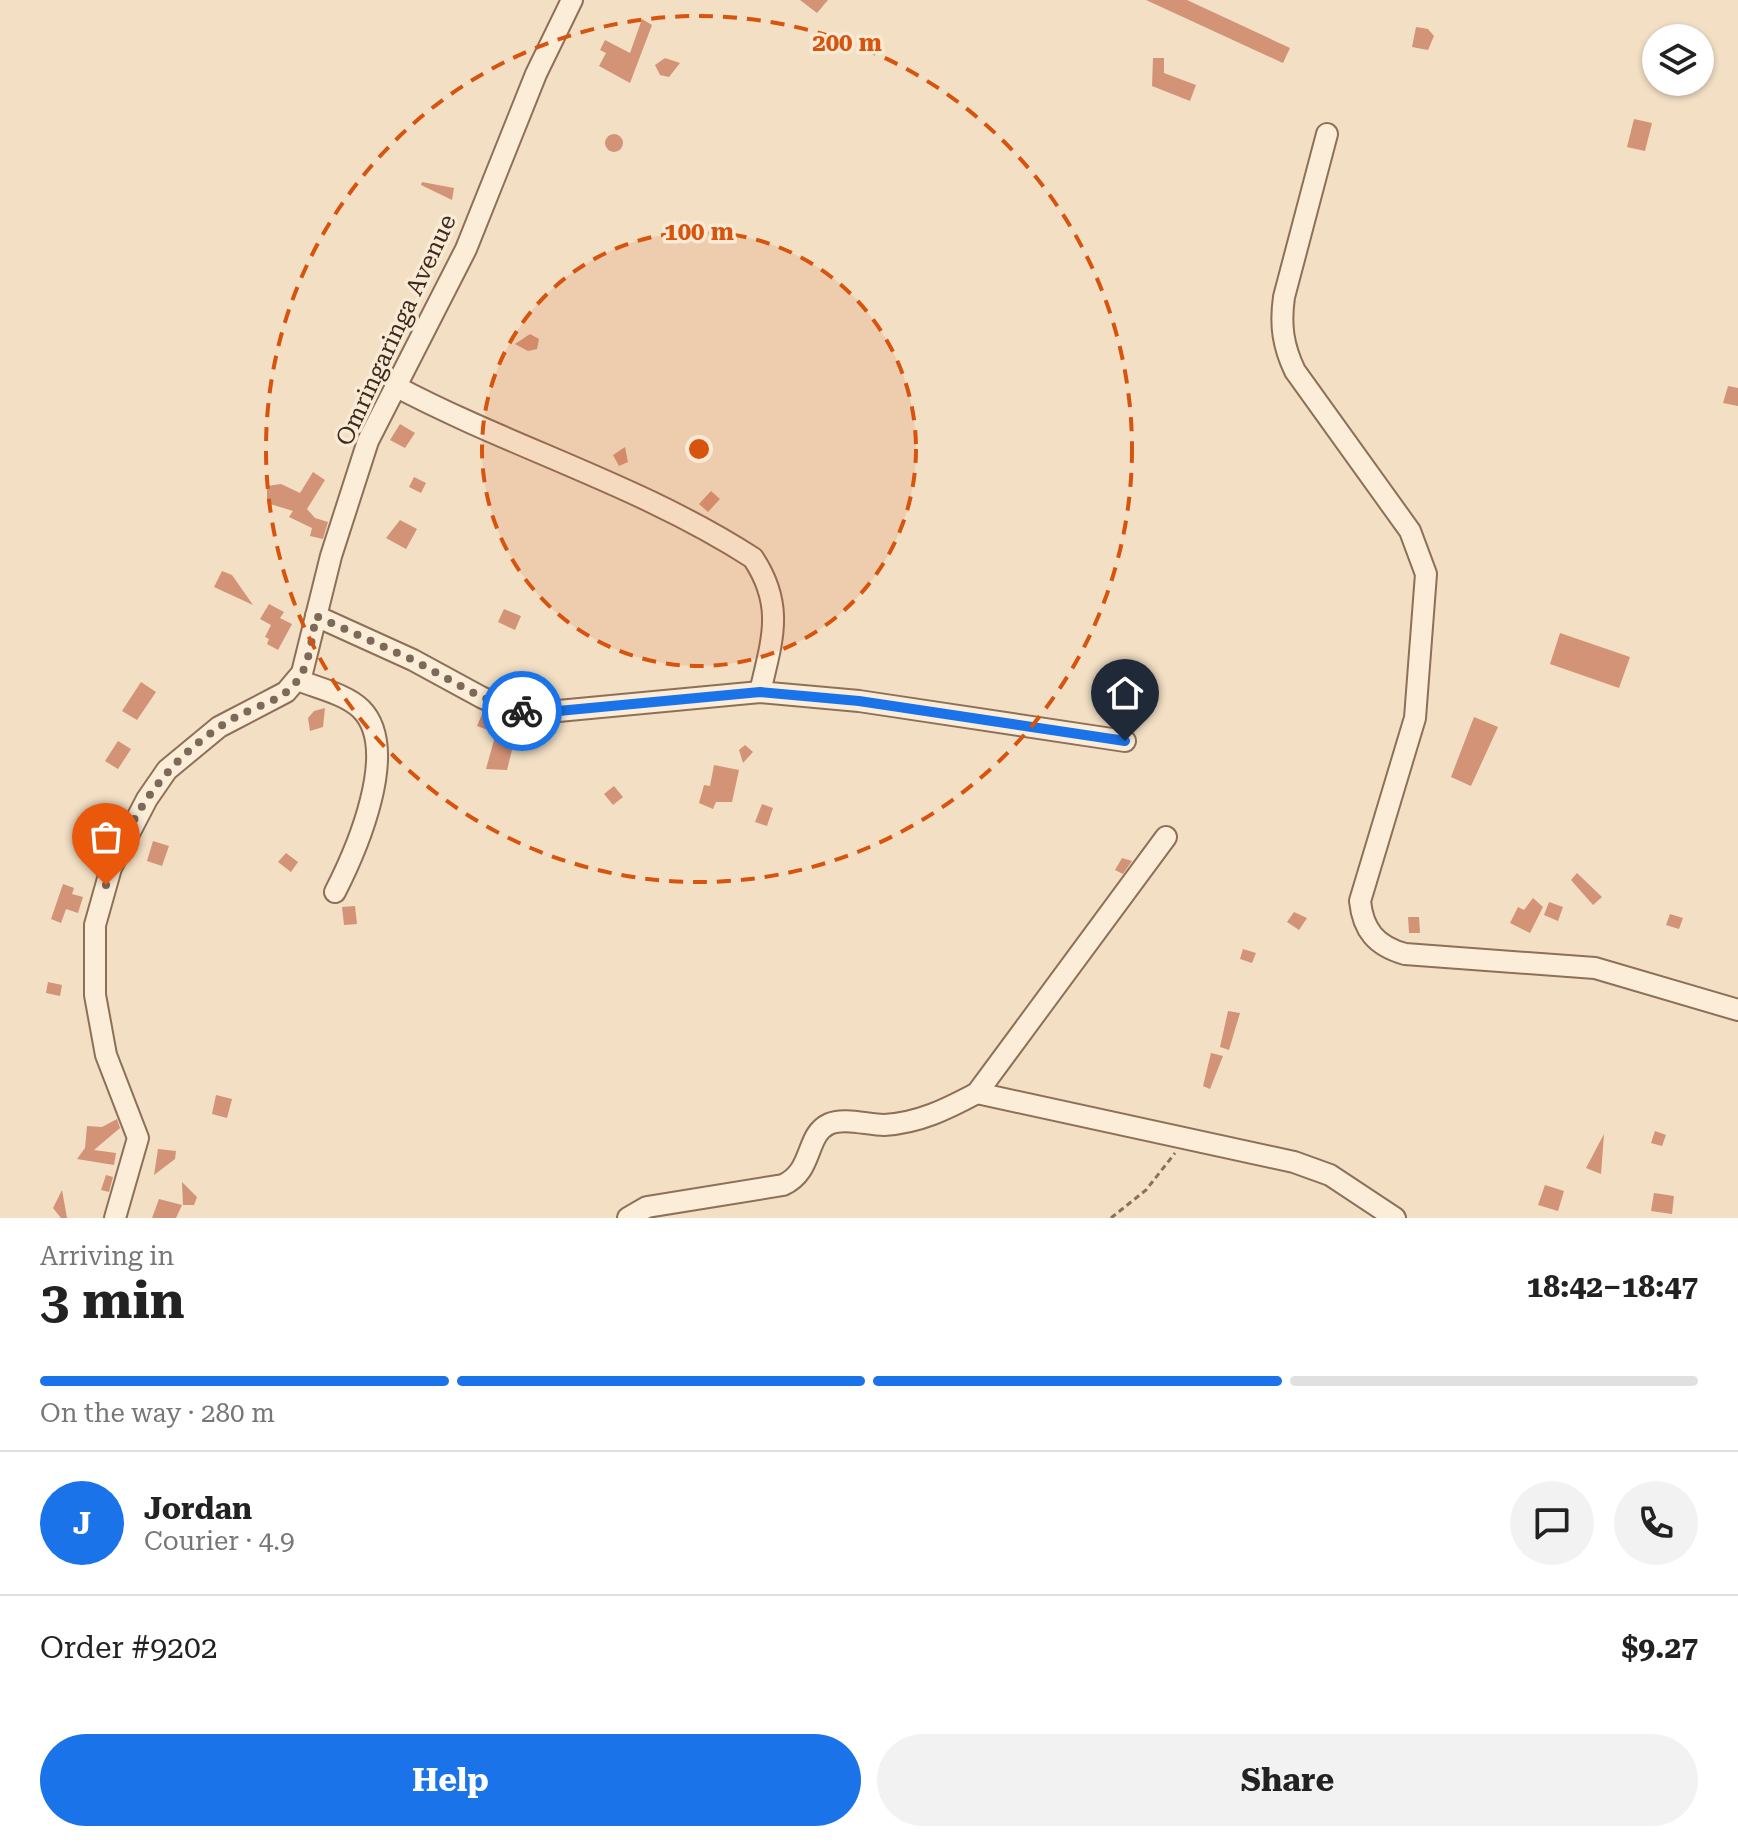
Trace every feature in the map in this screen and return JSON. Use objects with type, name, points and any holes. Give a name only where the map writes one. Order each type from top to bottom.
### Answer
[{"type":"street","name":"Omringaringa Avenue","points":[[298,680],[368,441],[466,249],[536,74],[572,0]]},
{"type":"street","points":[[1327,134],[1284,297],[1281,317],[1285,346],[1295,371],[1410,531],[1426,574],[1415,718],[1360,901],[1366,928],[1381,944],[1405,954],[1595,968],[1738,1010]]},
{"type":"street","points":[[395,386],[506,440],[611,482],[753,558],[770,588],[775,619],[760,692]]},
{"type":"street","points":[[316,616],[413,660],[509,710],[537,713],[760,692],[859,701],[1125,741]]},
{"type":"street","points":[[115,1218],[138,1138],[106,1055],[95,995],[95,925],[111,868],[147,799],[167,770],[219,727],[286,692],[298,680],[360,708],[370,723],[376,750],[374,786],[366,819],[335,892]]},
{"type":"street","points":[[628,1218],[647,1207],[783,1185],[796,1179],[805,1167],[818,1133],[827,1124],[838,1121],[883,1125],[910,1122],[938,1114],[977,1093],[1006,1058],[1166,837]]},
{"type":"street","points":[[977,1093],[1294,1162],[1330,1175],[1395,1218]]},
{"type":"path","points":[[1111,1218],[1146,1190],[1188,1137]]},
{"type":"building","points":[[800,0],[828,0],[817,13]]},
{"type":"building","points":[[1146,0],[1187,0],[1290,48],[1283,63]]},
{"type":"building","points":[[642,19],[652,25],[630,83],[599,66],[606,53],[600,50],[605,40],[630,53]]},
{"type":"building","points":[[1416,27],[1428,29],[1434,36],[1428,50],[1412,47]]},
{"type":"building","points":[[665,58],[680,63],[669,77],[660,75],[655,65]]},
{"type":"building","points":[[1153,58],[1164,58],[1164,73],[1196,85],[1190,101],[1152,86]]},
{"type":"building","points":[[1634,119],[1652,123],[1645,151],[1627,147]]},
{"type":"building","points":[[614,134],[623,143],[614,152],[605,143]]},
{"type":"building","points":[[422,182],[454,188],[452,200],[421,185]]},
{"type":"building","points":[[530,334],[539,339],[537,349],[528,351],[515,344]]},
{"type":"building","points":[[1728,386],[1738,388],[1738,406],[1723,403]]},
{"type":"building","points":[[400,424],[415,433],[405,448],[390,440]]},
{"type":"building","points":[[625,447],[628,462],[619,466],[613,455]]},
{"type":"building","points":[[313,472],[325,480],[307,509],[315,518],[328,522],[323,539],[310,536],[312,528],[289,517],[293,511],[267,503],[267,486],[281,484],[300,493]]},
{"type":"building","points":[[414,477],[426,483],[421,493],[409,487]]},
{"type":"building","points":[[711,491],[720,499],[708,512],[699,504]]},
{"type":"building","points":[[400,520],[417,529],[406,549],[386,538]]},
{"type":"building","points":[[222,571],[232,575],[253,605],[214,587]]},
{"type":"building","points":[[269,604],[284,612],[280,618],[292,624],[278,650],[267,644],[269,639],[265,637],[271,625],[260,619]]},
{"type":"building","points":[[504,609],[521,616],[515,630],[498,622]]},
{"type":"building","points":[[1560,633],[1630,657],[1619,688],[1550,664]]},
{"type":"building","points":[[141,682],[156,692],[137,720],[122,711]]},
{"type":"building","points":[[325,708],[323,727],[310,731],[308,718],[314,711]]},
{"type":"building","points":[[483,712],[519,724],[522,736],[516,734],[507,770],[486,769],[496,733],[477,726]]},
{"type":"building","points":[[1474,717],[1498,727],[1471,786],[1451,777]]},
{"type":"building","points":[[118,741],[131,749],[118,769],[105,761]]},
{"type":"building","points":[[745,745],[753,752],[743,763],[739,750]]},
{"type":"building","points":[[714,765],[739,770],[732,802],[716,802],[713,809],[699,803],[704,785],[710,786]]},
{"type":"building","points":[[614,786],[623,797],[613,805],[604,794]]},
{"type":"building","points":[[762,804],[773,808],[767,826],[755,822]]},
{"type":"building","points":[[153,841],[169,846],[162,866],[147,861]]},
{"type":"building","points":[[286,853],[298,862],[291,872],[278,862]]},
{"type":"building","points":[[1122,858],[1132,861],[1123,874],[1115,870]]},
{"type":"building","points":[[1577,873],[1602,897],[1593,905],[1571,880]]},
{"type":"building","points":[[63,884],[74,888],[72,894],[83,897],[78,913],[66,909],[61,923],[51,919]]},
{"type":"building","points":[[1533,898],[1543,907],[1530,933],[1510,923],[1518,907],[1524,910]]},
{"type":"building","points":[[1549,902],[1563,907],[1558,921],[1544,915]]},
{"type":"building","points":[[355,906],[357,924],[344,925],[342,907]]},
{"type":"building","points":[[1294,912],[1307,918],[1299,930],[1287,922]]},
{"type":"building","points":[[1670,914],[1683,918],[1679,929],[1666,925]]},
{"type":"building","points":[[1408,917],[1419,917],[1420,933],[1409,933]]},
{"type":"building","points":[[1243,949],[1256,953],[1252,963],[1240,959]]},
{"type":"building","points":[[48,982],[62,985],[60,996],[46,993]]},
{"type":"building","points":[[1228,1011],[1240,1013],[1229,1050],[1220,1047]]},
{"type":"building","points":[[1211,1053],[1223,1056],[1210,1089],[1203,1086]]},
{"type":"building","points":[[216,1095],[232,1099],[227,1118],[212,1114]]},
{"type":"building","points":[[117,1119],[120,1128],[94,1150],[116,1153],[114,1165],[77,1159],[85,1148],[87,1126],[102,1127]]},
{"type":"building","points":[[1655,1131],[1666,1135],[1662,1146],[1651,1143]]},
{"type":"building","points":[[1604,1134],[1601,1174],[1586,1168]]},
{"type":"building","points":[[158,1149],[176,1151],[175,1159],[154,1175]]},
{"type":"building","points":[[106,1175],[113,1177],[109,1192],[101,1190]]},
{"type":"building","points":[[182,1182],[197,1197],[194,1205],[183,1205]]},
{"type":"building","points":[[1545,1185],[1564,1191],[1558,1211],[1538,1205]]},
{"type":"building","points":[[62,1190],[67,1218],[61,1218],[53,1208]]},
{"type":"building","points":[[1654,1193],[1674,1196],[1672,1214],[1651,1211]]},
{"type":"building","points":[[159,1199],[182,1205],[176,1218],[152,1218]]},
{"type":"way so far","points":[[106,885],[124,840],[167,770],[188,749],[219,727],[286,692],[298,680],[316,616],[413,660],[509,710],[522,711]]},
{"type":"route","points":[[522,711],[537,713],[760,692],[859,701],[1125,741]]}]
